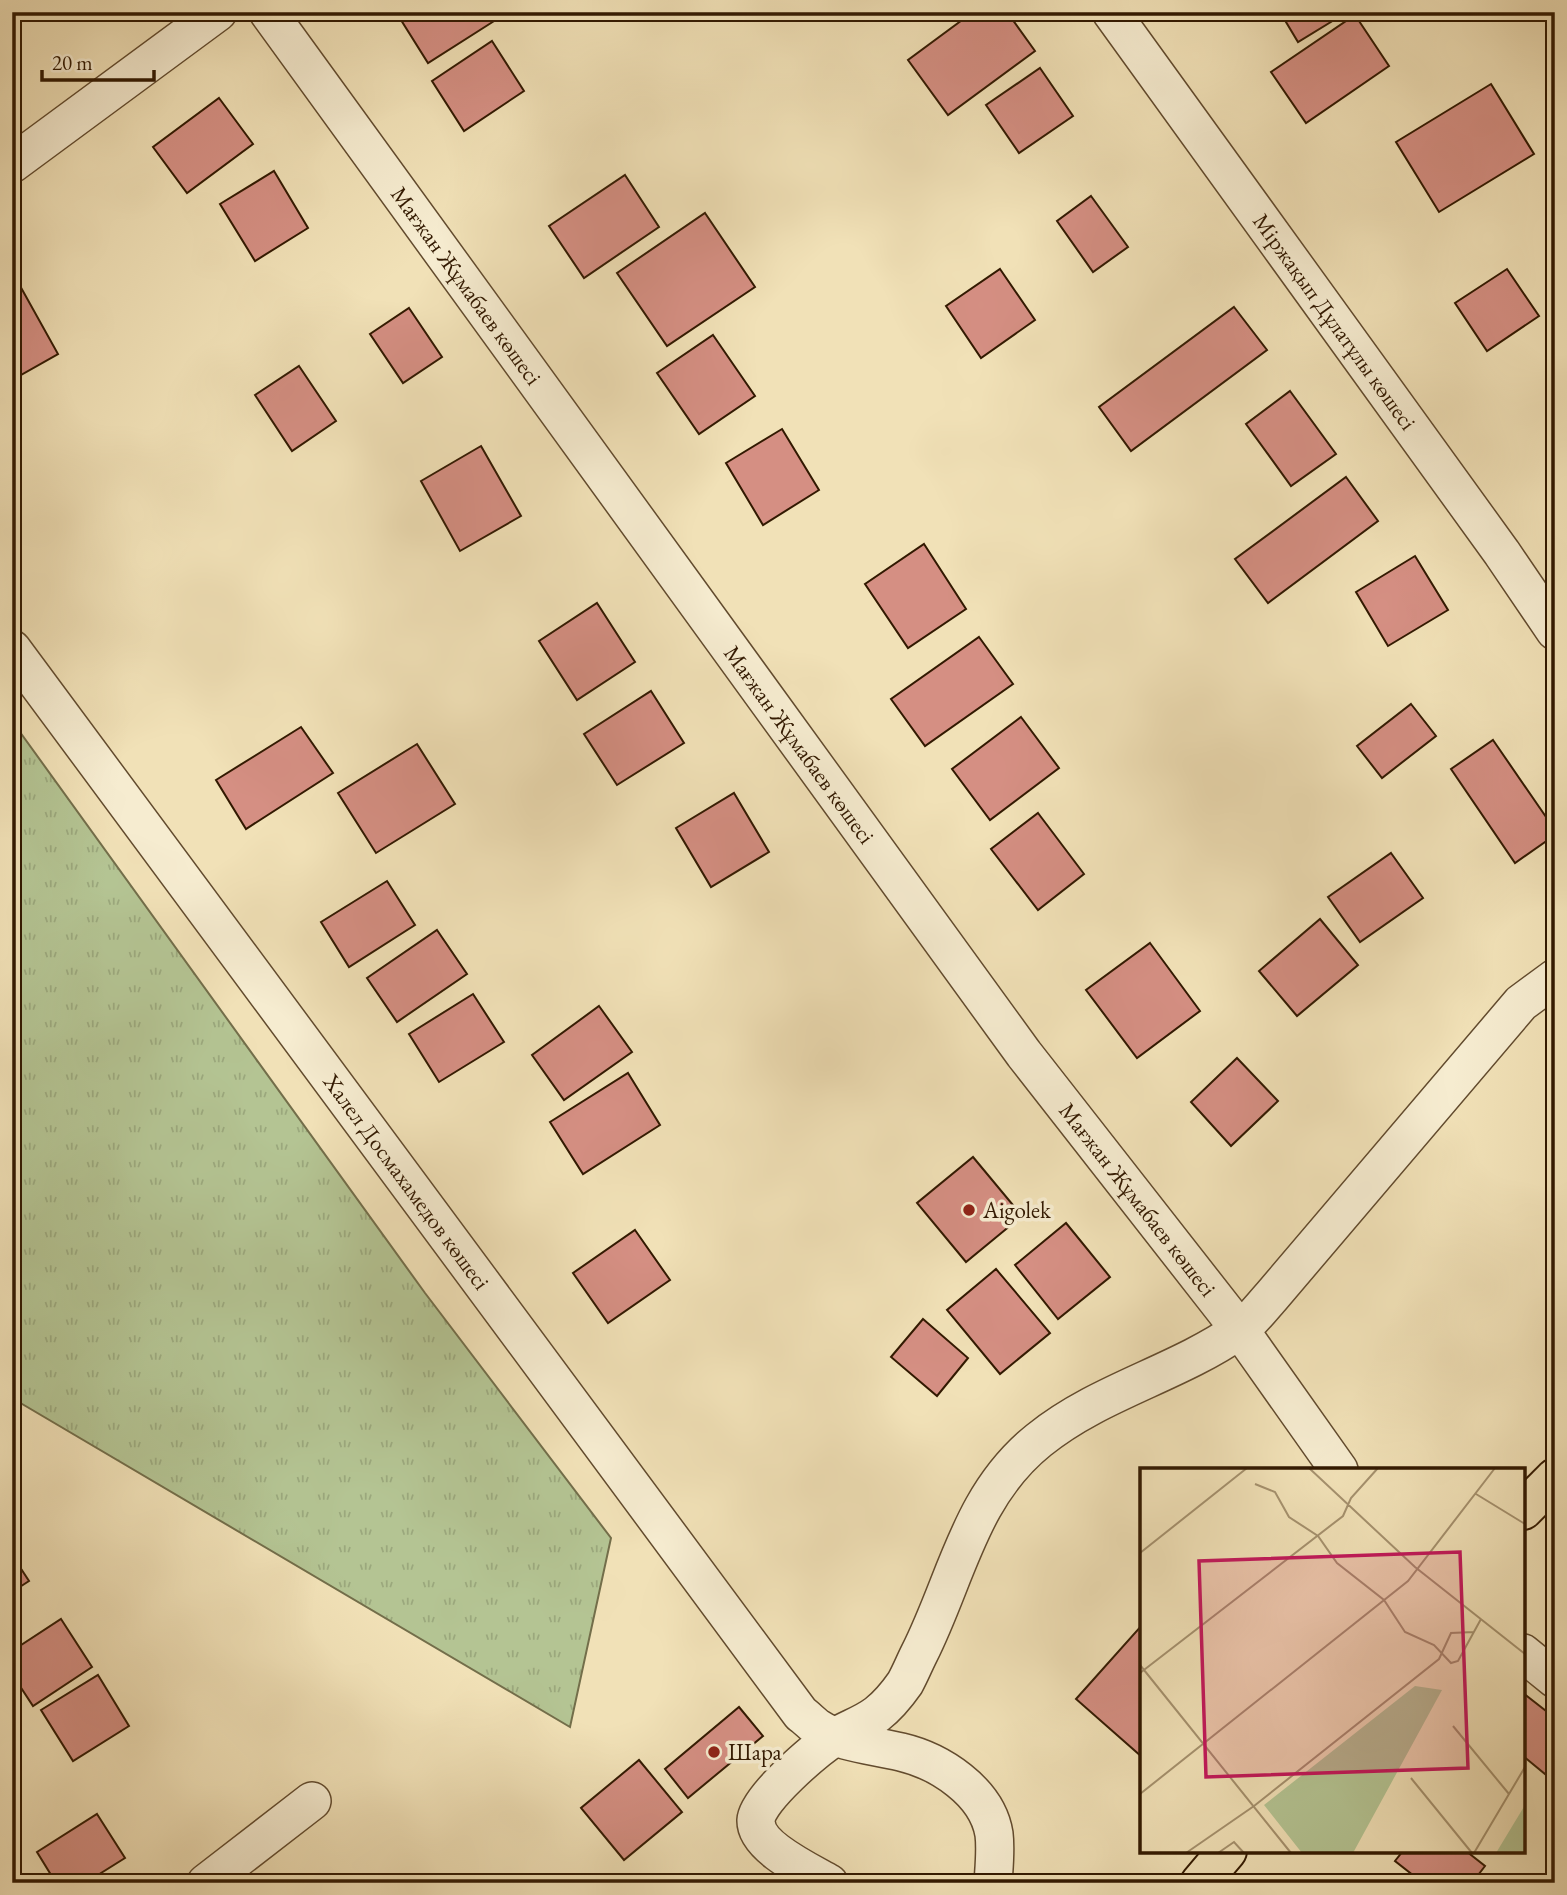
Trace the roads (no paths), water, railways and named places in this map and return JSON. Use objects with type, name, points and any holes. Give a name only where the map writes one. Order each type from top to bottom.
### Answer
[{"type":"main road","points":[[1525,1508],[1555,1478]]},
{"type":"main road","points":[[1200,1883],[1225,1853]]},
{"type":"street","points":[[12,164],[218,12]]},
{"type":"street","name":"Мағжан Жұмабаев көшесі","points":[[268,12],[1024,1054],[1240,1330],[1338,1468]]},
{"type":"street","name":"Міржақып Дұлатұлы көшесі","points":[[1111,12],[1502,553],[1555,631]]},
{"type":"street","name":"Халел Досмахамедов көшесі","points":[[12,649],[801,1714],[817,1728],[835,1737],[928,1760],[967,1787],[984,1810],[994,1832],[993,1883]]},
{"type":"street","points":[[829,1883],[778,1853],[763,1840],[756,1829],[756,1816],[776,1788],[814,1753],[835,1737],[878,1713],[904,1684],[928,1637],[972,1526],[1002,1476],[1038,1440],[1080,1412],[1240,1330],[1521,1003],[1555,978]]},
{"type":"street","points":[[1525,1655],[1555,1679]]},
{"type":"street","points":[[206,1883],[312,1801]]},
{"type":"place","name":"Aigolek","points":[[969,1210]]},
{"type":"place","name":"Шара","points":[[714,1752]]}]
